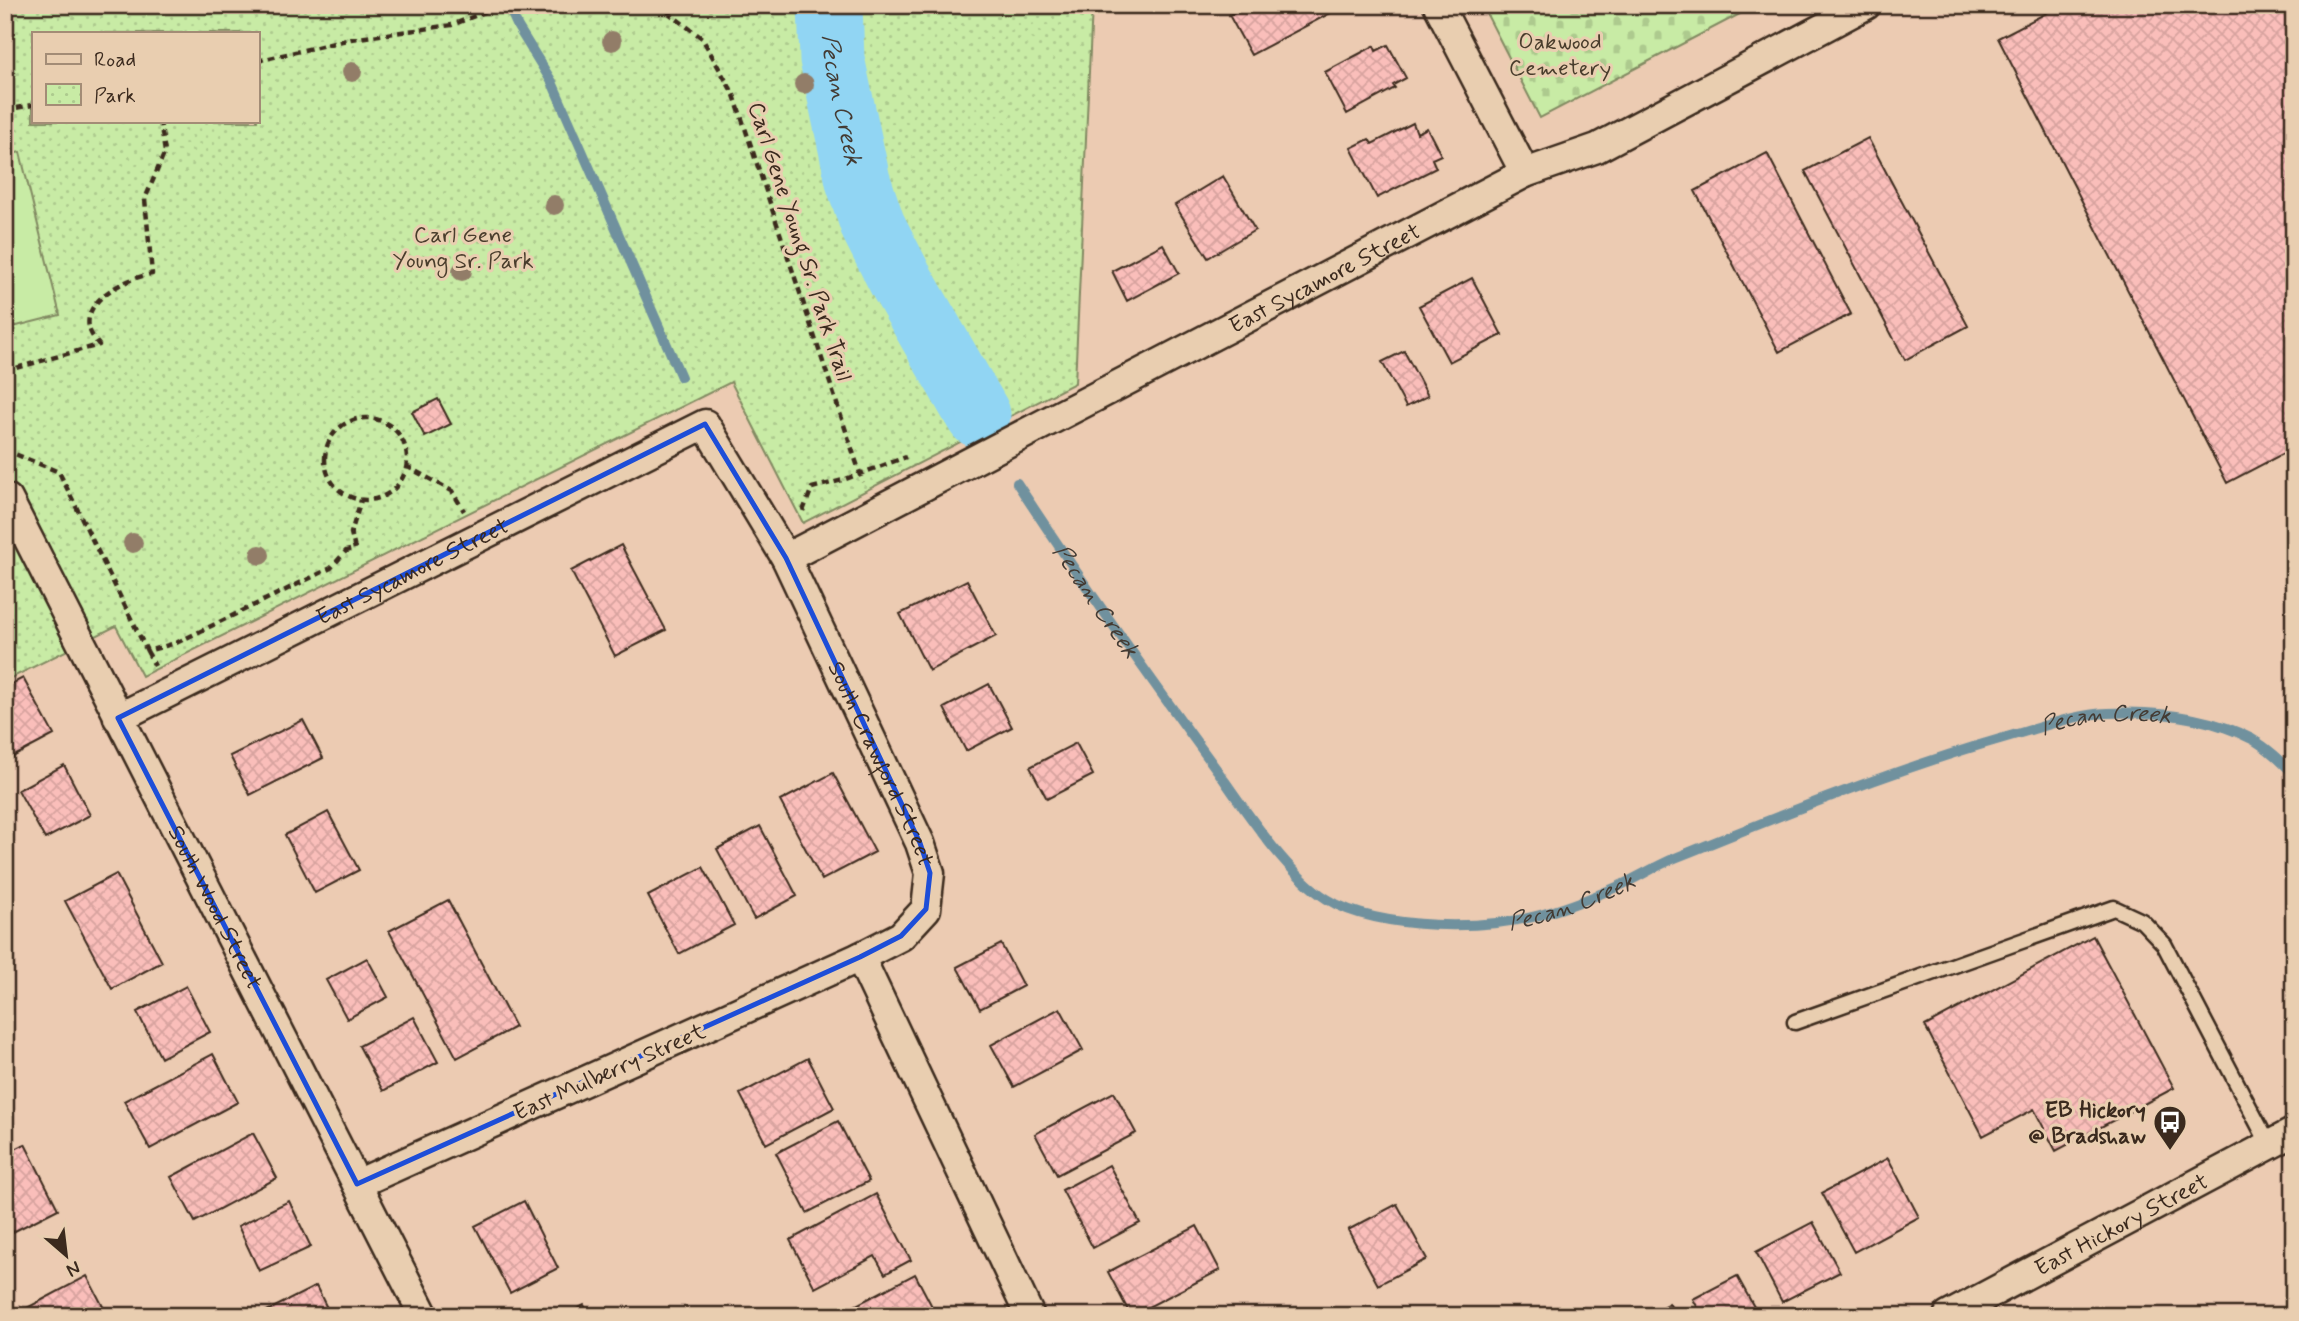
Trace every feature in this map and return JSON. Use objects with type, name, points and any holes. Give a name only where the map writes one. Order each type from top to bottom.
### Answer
[{"type":"street","points":[[1438,5],[1525,173]]},
{"type":"street","name":"East Sycamore Street","points":[[786,558],[1525,173],[1597,148],[1866,5]]},
{"type":"street","name":"East Sycamore Street","points":[[118,718],[705,424]]},
{"type":"street","name":"South Crawford Street","points":[[705,424],[786,558],[920,843],[930,873],[926,908],[901,936],[860,957]]},
{"type":"street","name":"South Wood Street","points":[[8,499],[424,1316]]},
{"type":"street","points":[[860,957],[1030,1316]]},
{"type":"street","name":"East Mulberry Street","points":[[357,1184],[860,957]]},
{"type":"street","name":"East Hickory Street","points":[[1948,1316],[1994,1305],[2282,1139]]},
{"type":"lane","points":[[1795,1022],[2114,908],[2142,920],[2164,944],[2282,1139]]},
{"type":"path","points":[[259,61],[351,39],[452,25],[502,5]]},
{"type":"path","name":"Carl Gene Young Sr. Park Trail","points":[[659,5],[702,38],[734,95],[874,512]]},
{"type":"path","points":[[5,110],[32,105]]},
{"type":"path","points":[[5,371],[99,345],[89,329],[91,310],[105,293],[141,276],[152,274],[145,200],[165,152],[160,122]]},
{"type":"path","points":[[360,419],[373,419],[386,423],[397,432],[405,444],[408,458],[406,466],[399,484],[388,494],[361,500],[338,489],[326,466],[326,453],[337,430],[360,419]]},
{"type":"path","points":[[5,450],[59,472],[148,651],[176,643],[331,568],[346,551],[355,549],[351,533],[361,500]]},
{"type":"path","points":[[406,466],[452,491],[476,539]]},
{"type":"path","points":[[769,531],[802,514],[812,488],[860,474]]},
{"type":"highlighted area","points":[[705,424],[786,558],[920,843],[930,873],[926,909],[901,936],[860,957],[357,1184],[118,718]]},
{"type":"green space","name":"Carl Gene Young Sr. Park","points":[[5,5],[1092,5],[1075,383],[803,523],[731,382],[142,676],[116,626],[5,681]]},
{"type":"green space","name":"Oakwood Cemetery","points":[[1482,5],[1757,5],[1540,118]]},
{"type":"green space","points":[[20,152],[60,315],[5,329],[5,156]]},
{"type":"building","points":[[1248,5],[1336,5],[1338,9],[1251,55],[1229,15]]},
{"type":"building","points":[[2062,5],[2294,5],[2294,448],[2227,483],[1998,38]]},
{"type":"building","points":[[1388,45],[1406,78],[1393,85],[1395,88],[1347,114],[1325,72],[1374,46],[1376,51]]},
{"type":"building","points":[[1413,123],[1417,133],[1427,128],[1441,155],[1432,159],[1436,168],[1377,198],[1351,148],[1369,139],[1372,144]]},
{"type":"building","points":[[1868,138],[1968,326],[1905,360],[1805,171]]},
{"type":"building","points":[[1767,153],[1851,314],[1779,352],[1695,191]]},
{"type":"building","points":[[1223,176],[1255,230],[1208,258],[1175,205]]},
{"type":"building","points":[[1163,244],[1179,273],[1127,301],[1112,271]]},
{"type":"building","points":[[1472,278],[1502,335],[1449,362],[1419,306]]},
{"type":"building","points":[[1404,351],[1428,396],[1406,407],[1382,362]]},
{"type":"building","points":[[438,399],[451,424],[425,437],[412,412]]},
{"type":"building","points":[[621,545],[666,630],[615,656],[571,571]]},
{"type":"building","points":[[967,580],[996,636],[929,671],[900,614]]},
{"type":"building","points":[[23,678],[54,735],[5,761],[5,687]]},
{"type":"building","points":[[989,684],[1012,727],[966,751],[944,708]]},
{"type":"building","points":[[303,720],[323,758],[250,795],[230,756]]},
{"type":"building","points":[[1076,743],[1093,775],[1047,799],[1030,767]]},
{"type":"building","points":[[64,765],[90,815],[45,839],[18,790]]},
{"type":"building","points":[[833,773],[875,852],[822,880],[780,801]]},
{"type":"building","points":[[328,812],[359,870],[315,893],[285,835]]},
{"type":"building","points":[[760,826],[797,896],[754,919],[717,849]]},
{"type":"building","points":[[703,867],[734,925],[679,954],[648,896]]},
{"type":"building","points":[[116,874],[162,962],[112,989],[65,901]]},
{"type":"building","points":[[448,900],[515,1027],[457,1058],[389,931]]},
{"type":"building","points":[[2093,936],[2174,1088],[2056,1151],[2034,1109],[1983,1136],[1925,1026]]},
{"type":"building","points":[[1001,944],[1023,986],[980,1009],[957,967]]},
{"type":"building","points":[[367,958],[388,997],[347,1019],[326,980]]},
{"type":"building","points":[[186,986],[210,1032],[161,1058],[137,1012]]},
{"type":"building","points":[[1060,1008],[1083,1050],[1014,1087],[991,1045]]},
{"type":"building","points":[[414,1017],[438,1062],[383,1091],[359,1046]]},
{"type":"building","points":[[213,1054],[238,1102],[150,1149],[124,1101]]},
{"type":"building","points":[[808,1058],[834,1108],[766,1144],[740,1094]]},
{"type":"building","points":[[1114,1092],[1136,1133],[1057,1175],[1035,1134]]},
{"type":"building","points":[[838,1121],[869,1181],[807,1213],[776,1153]]},
{"type":"building","points":[[253,1133],[277,1178],[195,1222],[171,1177]]},
{"type":"building","points":[[25,1144],[58,1209],[5,1236],[5,1154]]},
{"type":"building","points":[[1888,1158],[1919,1217],[1854,1252],[1822,1193]]},
{"type":"building","points":[[1109,1165],[1140,1223],[1093,1248],[1062,1190]]},
{"type":"building","points":[[876,1194],[911,1260],[885,1274],[875,1256],[815,1288],[790,1240]]},
{"type":"building","points":[[289,1201],[311,1247],[259,1271],[238,1226]]},
{"type":"building","points":[[524,1201],[558,1268],[510,1293],[475,1226]]},
{"type":"building","points":[[1397,1204],[1427,1259],[1378,1285],[1348,1230]]},
{"type":"building","points":[[1813,1222],[1840,1272],[1782,1302],[1756,1252]]},
{"type":"building","points":[[1197,1226],[1220,1270],[1131,1316],[1108,1272]]},
{"type":"building","points":[[915,1274],[937,1316],[847,1316],[845,1311]]},
{"type":"building","points":[[87,1276],[108,1316],[12,1316]]},
{"type":"building","points":[[1737,1276],[1759,1316],[1702,1316],[1693,1299]]},
{"type":"building","points":[[316,1286],[331,1316],[257,1316]]},
{"type":"building","points":[[1669,1303],[1676,1316],[1646,1316]]},
{"type":"building","points":[[584,1305],[590,1316],[564,1316]]},
{"type":"waterway","points":[[508,5],[518,27],[552,82],[681,377]]},
{"type":"waterway","name":"Pecan Creek","points":[[830,5],[832,59],[858,181],[873,226],[900,279],[978,415]]},
{"type":"waterway","name":"Pecan Creek","points":[[1017,483],[1140,664],[1253,822],[1296,874],[1312,888],[1349,910],[1375,917],[1435,925],[1466,925],[1524,919],[1547,913],[1619,886],[1675,858],[1841,792],[1926,762],[2083,716],[2145,713],[2218,725],[2252,739],[2294,774]]},
{"type":"place","name":"EB Hickory @ Bradshaw","points":[[2170,1152]]}]
